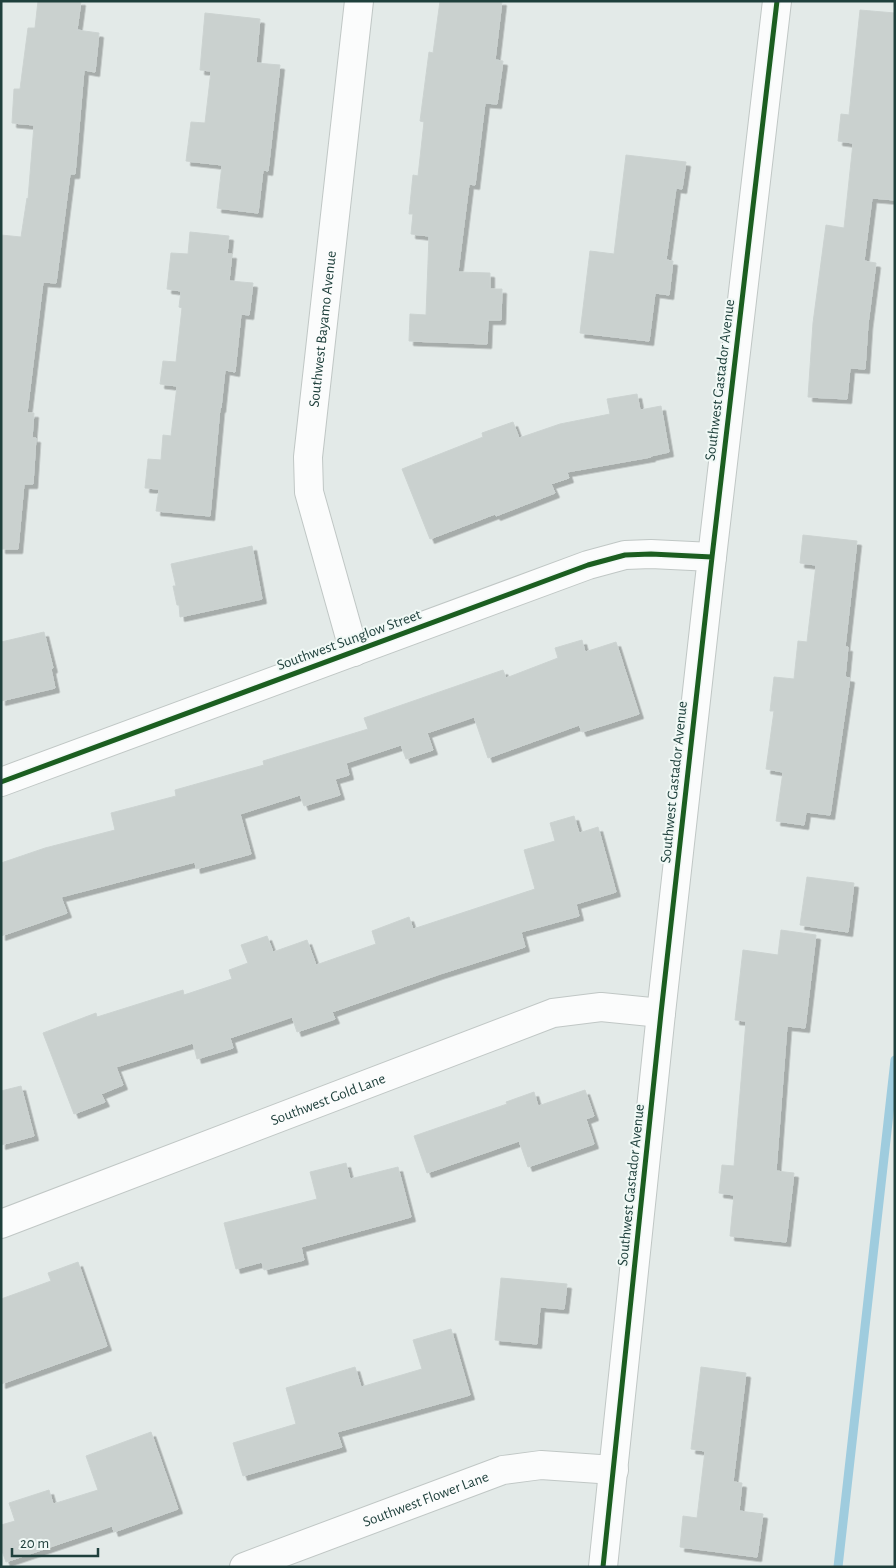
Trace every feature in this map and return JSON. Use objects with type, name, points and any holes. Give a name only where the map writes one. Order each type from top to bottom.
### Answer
[{"type":"street","name":"Southwest Bayamo Avenue","points":[[354,652],[309,492],[308,457],[359,1]]},
{"type":"street","name":"Southwest Gastador Avenue","points":[[603,1567],[661,1013],[777,1]]},
{"type":"street","name":"Southwest Sunglow Street","points":[[1,782],[588,565],[625,555],[651,554],[712,557]]},
{"type":"street","name":"Southwest Gold Lane","points":[[1,1224],[554,1013],[601,1007],[661,1013]]},
{"type":"street","name":"Southwest Flower Lane","points":[[244,1567],[503,1470],[541,1465],[614,1470]]},
{"type":"building","points":[[38,1],[81,1],[77,30],[99,33],[95,72],[84,70],[75,174],[70,174],[56,283],[43,282],[27,413],[34,413],[32,438],[36,438],[33,484],[24,484],[18,549],[1,549],[1,235],[21,237],[28,199],[34,125],[12,123],[14,89],[20,89],[28,28],[35,28]]},
{"type":"building","points":[[440,1],[502,1],[495,60],[503,61],[497,104],[485,103],[475,185],[469,184],[458,272],[490,273],[490,289],[502,289],[501,320],[488,320],[487,344],[409,341],[410,314],[426,315],[429,236],[411,234],[413,214],[409,214],[413,175],[418,176],[424,122],[420,121],[429,52],[433,53]]},
{"type":"building","points":[[860,10],[895,13],[895,200],[872,198],[864,261],[876,263],[868,324],[865,369],[850,368],[847,399],[808,397],[813,323],[826,225],[844,228],[853,143],[838,141],[841,114],[849,115]]},
{"type":"building","points":[[205,13],[260,19],[256,63],[280,65],[268,171],[263,170],[258,213],[217,208],[222,165],[186,161],[191,122],[205,123],[211,71],[200,70]]},
{"type":"building","points":[[626,155],[686,162],[682,189],[676,188],[666,260],[673,261],[669,295],[655,293],[649,341],[580,333],[590,251],[614,254]]},
{"type":"building","points":[[190,232],[229,236],[227,254],[232,254],[229,281],[253,283],[249,315],[241,314],[235,372],[225,370],[210,516],[156,511],[159,489],[145,488],[148,459],[161,460],[163,435],[171,436],[177,386],[160,384],[163,361],[176,362],[182,308],[179,307],[181,291],[167,289],[171,253],[188,254]]},
{"type":"building","points":[[637,394],[640,410],[661,406],[669,452],[567,472],[569,478],[551,484],[555,493],[430,539],[402,469],[483,437],[482,433],[513,422],[519,438],[560,424],[610,414],[607,399]]},
{"type":"building","points":[[803,535],[857,541],[845,647],[848,647],[845,677],[850,678],[830,815],[806,812],[804,825],[776,821],[783,772],[766,769],[774,711],[770,711],[774,677],[794,679],[798,641],[807,642],[816,565],[800,563]]},
{"type":"building","points":[[252,546],[262,599],[180,617],[179,605],[177,605],[173,586],[176,586],[171,564]]},
{"type":"building","points":[[44,632],[53,668],[51,669],[55,688],[1,701],[1,642]]},
{"type":"building","points":[[582,640],[585,652],[616,642],[639,714],[582,732],[579,725],[488,758],[474,717],[427,733],[433,750],[406,759],[401,745],[346,763],[349,775],[335,779],[340,795],[304,806],[300,795],[240,814],[251,854],[196,869],[195,862],[61,897],[67,913],[1,936],[1,863],[45,848],[115,830],[111,813],[176,796],[175,790],[264,765],[263,761],[368,729],[364,718],[503,670],[506,678],[558,658],[555,648]]},
{"type":"building","points":[[574,816],[579,833],[598,827],[616,892],[576,904],[579,916],[521,932],[525,947],[440,974],[332,1012],[335,1019],[297,1032],[292,1017],[230,1038],[233,1048],[197,1059],[193,1043],[116,1067],[123,1085],[101,1094],[105,1102],[74,1114],[43,1033],[96,1013],[97,1017],[183,990],[184,995],[232,979],[229,970],[248,963],[241,945],[267,936],[273,952],[307,940],[316,965],[376,944],[372,931],[409,917],[413,929],[535,889],[524,850],[555,841],[550,823]]},
{"type":"building","points":[[807,877],[854,883],[848,932],[800,925]]},
{"type":"building","points":[[781,930],[816,935],[805,1028],[787,1026],[776,1171],[794,1173],[786,1242],[730,1236],[734,1195],[719,1193],[722,1165],[734,1166],[746,1021],[735,1020],[743,950],[778,955]]},
{"type":"building","points":[[21,1086],[34,1136],[1,1145],[1,1091]]},
{"type":"building","points":[[585,1090],[594,1116],[586,1119],[594,1144],[528,1167],[519,1141],[427,1173],[414,1136],[507,1104],[506,1102],[534,1092],[538,1106]]},
{"type":"building","points":[[346,1163],[350,1179],[398,1167],[411,1217],[301,1247],[304,1260],[264,1270],[262,1262],[236,1269],[224,1223],[317,1199],[310,1172]]},
{"type":"building","points":[[78,1262],[107,1346],[1,1384],[1,1299],[51,1281],[48,1273]]},
{"type":"building","points":[[501,1278],[567,1284],[564,1309],[540,1307],[537,1344],[495,1340]]},
{"type":"building","points":[[451,1329],[470,1395],[337,1432],[342,1447],[243,1476],[233,1443],[296,1424],[286,1388],[355,1367],[361,1387],[422,1369],[413,1340]]},
{"type":"building","points":[[701,1367],[746,1373],[733,1482],[742,1483],[739,1511],[763,1514],[757,1557],[680,1547],[683,1516],[697,1518],[705,1451],[691,1449]]},
{"type":"building","points":[[151,1432],[178,1509],[114,1532],[112,1526],[6,1562],[1,1548],[1,1525],[15,1521],[9,1503],[49,1490],[53,1504],[98,1490],[86,1456]]},
{"type":"waterway","points":[[838,1567],[895,1060]]},
{"type":"cycle path","points":[[603,1567],[661,1013],[777,1]]},
{"type":"cycle path","points":[[1,782],[588,565],[625,555],[651,554],[712,557]]}]
